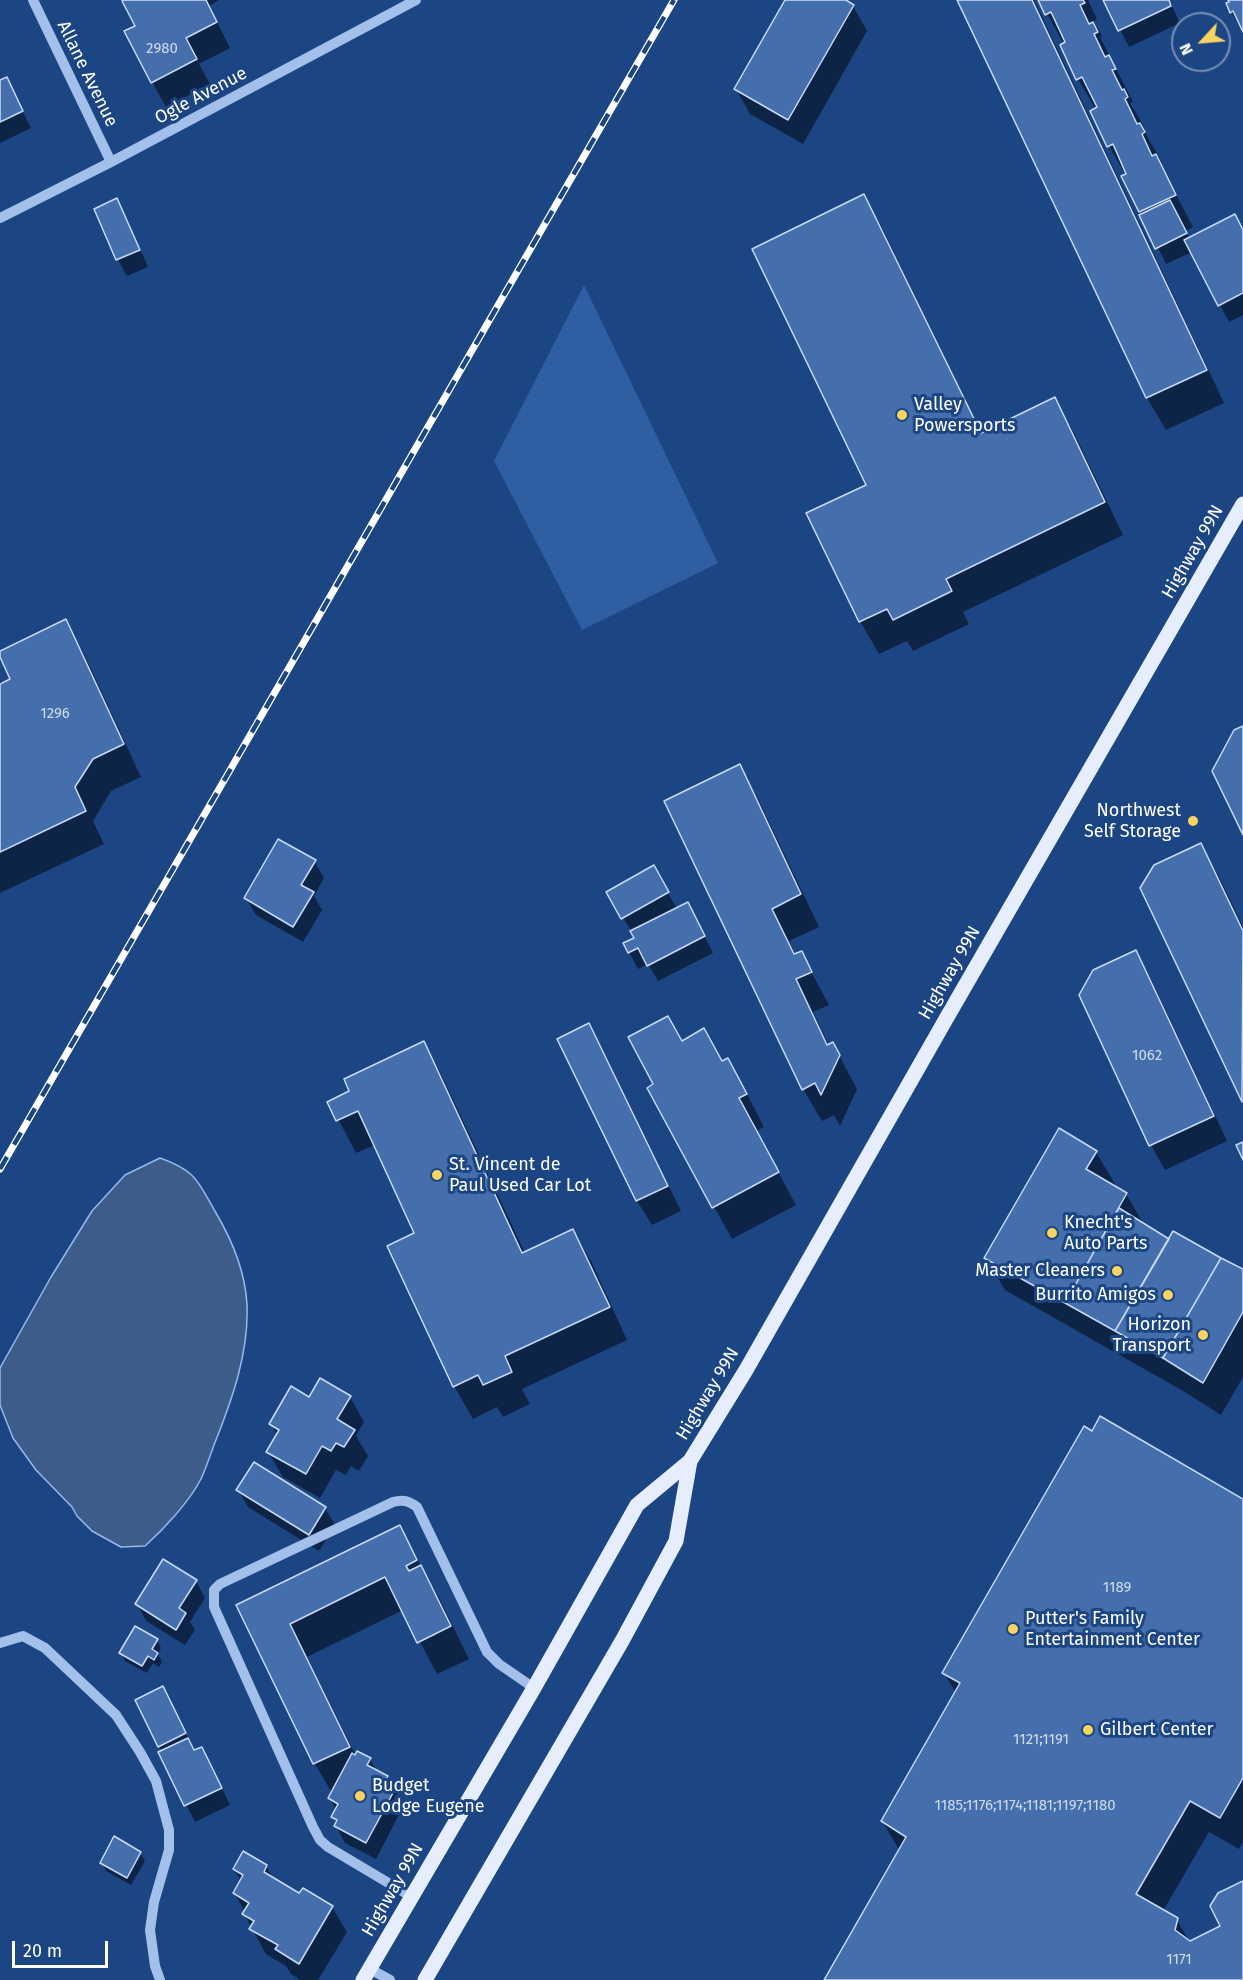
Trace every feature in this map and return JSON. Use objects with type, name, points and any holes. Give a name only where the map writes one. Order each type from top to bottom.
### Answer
[{"type":"main road","name":"Highway 99N","points":[[366,1974],[534,1688],[637,1505],[690,1461],[746,1370],[1243,504]]},
{"type":"main road","name":"Highway 99N","points":[[425,1980],[622,1641],[676,1541],[690,1461]]},
{"type":"street","name":"Allane Avenue","points":[[33,0],[111,162]]},
{"type":"street","name":"Ogle Avenue","points":[[0,218],[111,162],[416,0]]},
{"type":"street","points":[[412,1897],[372,1875],[320,1840],[214,1607],[214,1590],[220,1584],[393,1502],[402,1500],[411,1502],[417,1507],[487,1652],[499,1664],[534,1688]]},
{"type":"street","points":[[0,1643],[23,1636],[45,1648],[73,1677],[116,1715],[156,1781],[168,1830],[169,1850],[154,1902],[150,1930],[155,1966],[160,1980]]},
{"type":"street","points":[[366,1974],[390,1980]]},
{"type":"shaded area","points":[[584,285],[718,563],[582,630],[494,461]]},
{"type":"shaded area","points":[[160,1158],[182,1168],[195,1179],[227,1234],[241,1268],[246,1292],[247,1322],[242,1358],[233,1394],[205,1471],[196,1488],[176,1515],[145,1546],[121,1547],[92,1531],[77,1516],[72,1507],[36,1470],[13,1438],[0,1405],[0,1368],[51,1277],[92,1211],[125,1175]]},
{"type":"building","points":[[206,0],[217,22],[186,38],[197,59],[151,83],[124,31],[135,26],[122,1]]},
{"type":"building","points":[[785,0],[846,0],[854,5],[788,120],[734,89]]},
{"type":"building","points":[[957,0],[1032,0],[1207,370],[1146,398]]},
{"type":"building","points":[[1038,0],[1083,0],[1085,3],[1080,5],[1089,24],[1093,22],[1098,32],[1094,34],[1105,57],[1109,55],[1116,69],[1112,70],[1128,97],[1125,99],[1137,124],[1140,123],[1145,132],[1142,134],[1152,156],[1156,154],[1176,195],[1139,212],[1121,176],[1126,174],[1113,144],[1107,147],[1090,111],[1097,107],[1082,77],[1076,80],[1060,45],[1065,42],[1051,12],[1045,15]]},
{"type":"building","points":[[1103,0],[1169,0],[1171,6],[1118,31]]},
{"type":"building","points":[[1228,0],[1243,0],[1243,32],[1233,11],[1230,12],[1226,3],[1229,2]]},
{"type":"building","points":[[7,77],[23,111],[0,122],[0,80]]},
{"type":"building","name":"Valley Powersports","points":[[864,194],[981,433],[1055,397],[1105,502],[946,579],[952,591],[893,620],[887,609],[859,622],[806,513],[866,485],[752,249]]},
{"type":"building","points":[[117,198],[140,250],[116,260],[94,209]]},
{"type":"building","points":[[1170,200],[1187,233],[1155,249],[1139,215]]},
{"type":"building","points":[[1235,214],[1243,230],[1243,293],[1218,306],[1184,240]]},
{"type":"building","points":[[66,619],[124,744],[93,759],[75,787],[86,811],[0,852],[0,684],[10,679],[0,657],[0,651]]},
{"type":"building","points":[[1243,726],[1243,835],[1212,771],[1234,730]]},
{"type":"building","points":[[740,764],[801,894],[772,909],[794,954],[802,951],[812,972],[796,979],[827,1045],[833,1042],[840,1055],[821,1095],[815,1083],[802,1090],[664,801]]},
{"type":"building","points":[[278,839],[316,860],[301,885],[314,892],[293,927],[244,898]]},
{"type":"building","points":[[1201,843],[1243,931],[1242,1102],[1140,888],[1154,865]]},
{"type":"building","points":[[654,865],[669,892],[621,919],[606,892]]},
{"type":"building","points":[[688,902],[705,936],[647,966],[638,948],[628,953],[623,943],[634,938],[630,931]]},
{"type":"building","points":[[1136,950],[1214,1116],[1149,1146],[1079,995],[1093,970]]},
{"type":"building","points":[[668,1016],[682,1041],[704,1028],[722,1061],[728,1058],[747,1094],[739,1098],[779,1172],[712,1208],[647,1088],[653,1084],[628,1037]]},
{"type":"building","points":[[589,1023],[668,1186],[636,1201],[557,1039]]},
{"type":"building","name":"St. Vincent de Paul Used Car Lot","points":[[424,1041],[522,1253],[573,1229],[610,1307],[505,1356],[512,1372],[483,1385],[478,1375],[453,1387],[387,1246],[414,1233],[358,1111],[336,1121],[327,1102],[349,1091],[344,1079]]},
{"type":"building","name":"Knecht's Auto Parts","points":[[1059,1128],[1097,1151],[1086,1169],[1127,1193],[1065,1303],[984,1258]]},
{"type":"building","points":[[1243,1142],[1243,1160],[1236,1145]]},
{"type":"building","name":"Master Cleaners","points":[[1119,1208],[1169,1239],[1115,1331],[1065,1303]]},
{"type":"building","name":"Burrito Amigos","points":[[1173,1231],[1221,1258],[1163,1358],[1115,1331]]},
{"type":"building","name":"Horizon Transport","points":[[1221,1258],[1243,1269],[1243,1312],[1203,1383],[1163,1358]]},
{"type":"building","points":[[320,1378],[351,1396],[337,1419],[355,1430],[344,1447],[336,1443],[331,1451],[322,1446],[306,1474],[266,1452],[279,1430],[269,1424],[291,1386],[309,1397]]},
{"type":"building","name":"Gilbert Center","points":[[1100,1416],[1243,1499],[1243,1778],[1220,1818],[1190,1801],[1136,1894],[1178,1918],[1175,1930],[1190,1941],[1220,1926],[1210,1906],[1218,1893],[1243,1881],[1243,1980],[824,1980],[906,1837],[881,1821],[960,1683],[942,1673],[1084,1426],[1092,1431]]},
{"type":"building","points":[[254,1462],[326,1507],[309,1535],[236,1490]]},
{"type":"building","points":[[400,1525],[417,1560],[406,1566],[409,1571],[421,1565],[451,1626],[417,1643],[385,1577],[290,1624],[350,1747],[313,1764],[236,1605]]},
{"type":"building","points":[[163,1559],[197,1580],[179,1608],[186,1613],[176,1630],[135,1604]]},
{"type":"building","points":[[135,1626],[158,1639],[152,1649],[158,1653],[154,1660],[148,1656],[142,1666],[119,1653]]},
{"type":"building","points":[[163,1686],[186,1733],[158,1747],[135,1700]]},
{"type":"building","points":[[188,1738],[194,1750],[202,1747],[222,1788],[184,1806],[158,1752]]},
{"type":"building","name":"Budget Lodge Eugene","points":[[357,1751],[371,1758],[367,1765],[388,1776],[382,1788],[393,1793],[366,1843],[334,1826],[337,1820],[331,1817],[338,1804],[328,1798],[352,1753],[355,1755]]},
{"type":"building","points":[[114,1836],[141,1852],[127,1878],[100,1863]]},
{"type":"building","points":[[243,1851],[267,1865],[264,1872],[299,1893],[303,1888],[333,1906],[299,1964],[275,1949],[278,1945],[249,1929],[254,1921],[242,1914],[249,1903],[233,1893],[243,1875],[233,1869]]},
{"type":"railway","points":[[0,1169],[674,0]]},
{"type":"place","name":"Valley Powersports","points":[[902,415]]},
{"type":"place","name":"Northwest Self Storage","points":[[1193,821]]},
{"type":"place","name":"St. Vincent de Paul Used Car Lot","points":[[437,1175]]},
{"type":"place","name":"Knecht's Auto Parts","points":[[1052,1233]]},
{"type":"place","name":"Master Cleaners","points":[[1117,1271]]},
{"type":"place","name":"Burrito Amigos","points":[[1168,1295]]},
{"type":"place","name":"Horizon Transport","points":[[1203,1335]]},
{"type":"place","name":"Putter's Family Entertainment Center","points":[[1013,1629]]},
{"type":"place","name":"Gilbert Center","points":[[1088,1730]]},
{"type":"place","name":"Budget Lodge Eugene","points":[[360,1796]]}]
